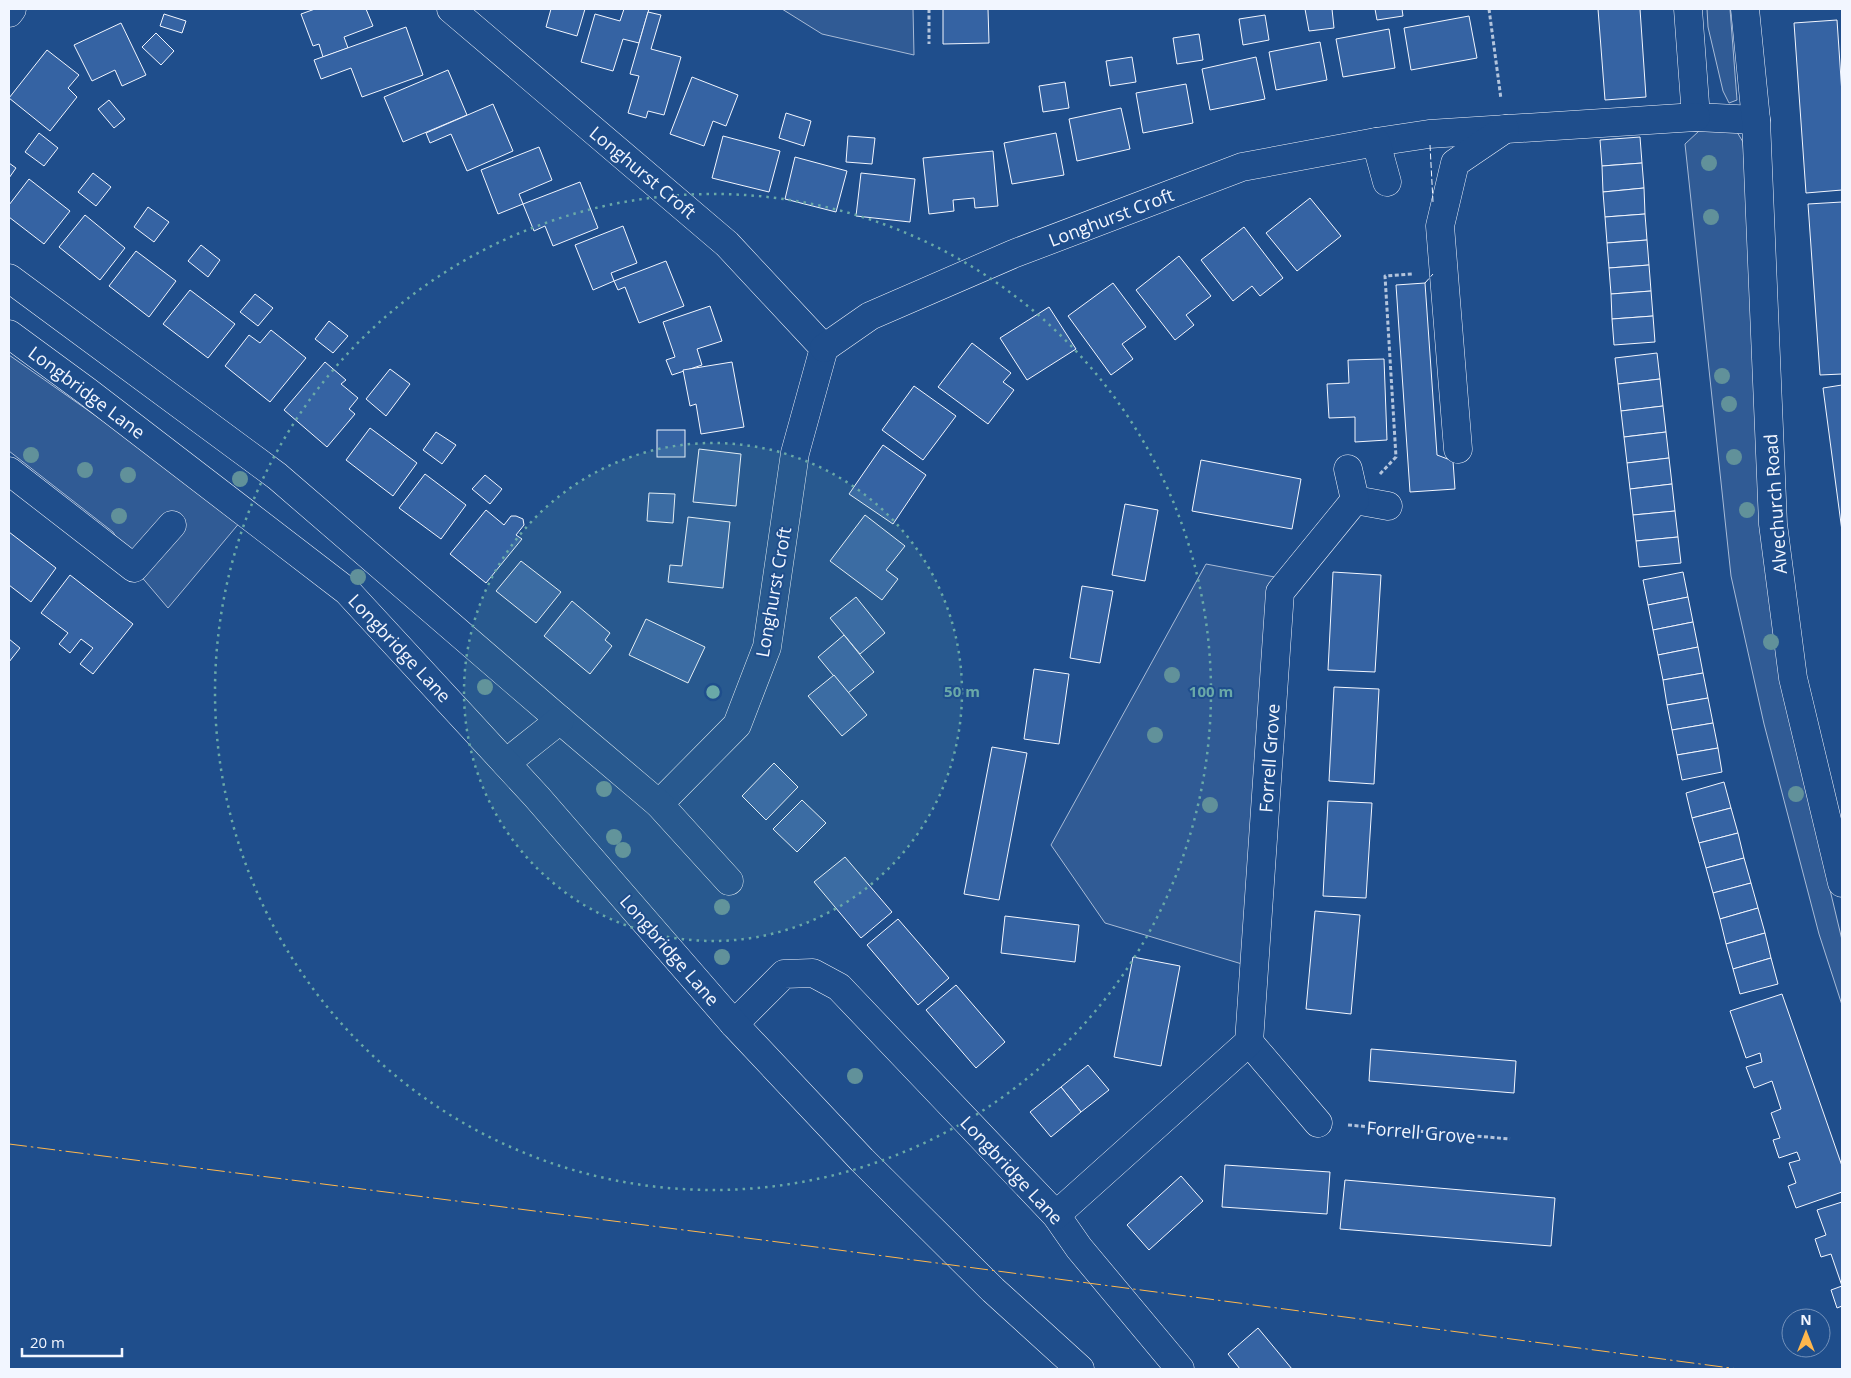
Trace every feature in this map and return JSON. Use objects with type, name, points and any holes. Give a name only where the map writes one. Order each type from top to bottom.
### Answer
[{"type":"street","points":[[9,13],[12,9]]},
{"type":"street","name":"Longhurst Croft","points":[[451,9],[727,244],[824,348]]},
{"type":"street","points":[[1688,9],[1696,117],[1756,120]]},
{"type":"street","name":"Alvechurch Road","points":[[1745,9],[1756,120],[1773,524],[1793,678],[1842,883]]},
{"type":"street","name":"Longhurst Croft","points":[[659,804],[737,725],[767,647],[795,453],[824,348],[870,316],[1013,254],[1242,167],[1429,134],[1696,117]]},
{"type":"street","points":[[1458,449],[1440,226],[1455,163],[1505,130]]},
{"type":"street","points":[[1376,142],[1387,182]]},
{"type":"street","points":[[9,278],[277,476],[659,804],[729,881]]},
{"type":"street","name":"Longbridge Lane","points":[[9,334],[88,392],[347,591],[506,763],[734,1024],[862,1160],[993,1290],[1080,1369]]},
{"type":"street","points":[[1348,469],[1355,500],[1388,506]]},
{"type":"street","points":[[9,471],[134,568],[172,525]]},
{"type":"street","name":"Forrell Grove","points":[[1249,1042],[1280,592],[1355,500]]},
{"type":"street","points":[[506,763],[560,720]]},
{"type":"street","name":"Longbridge Lane","points":[[734,1024],[784,974],[812,973],[839,987],[1056,1215],[1079,1248],[1180,1369]]},
{"type":"street","points":[[1056,1215],[1249,1042],[1318,1123]]},
{"type":"path","points":[[929,9],[929,44]]},
{"type":"path","points":[[1489,9],[1505,130]]},
{"type":"path","points":[[1355,500],[1396,457],[1385,276]]},
{"type":"path","name":"Forrell Grove","points":[[1318,1123],[1510,1139]]},
{"type":"shaded area","points":[[782,9],[913,9],[914,55],[822,34]]},
{"type":"shaded area","points":[[1707,9],[1730,9],[1737,100],[1729,103],[1723,91],[1708,27]]},
{"type":"shaded area","points":[[1699,131],[1737,132],[1743,142],[1763,442],[1804,781],[1842,940],[1842,1005],[1819,934],[1764,724],[1731,576],[1685,144]]},
{"type":"shaded area","points":[[9,355],[166,465],[241,521],[168,608],[134,568],[113,532],[9,451]]},
{"type":"shaded area","points":[[1206,564],[1280,578],[1242,964],[1105,923],[1051,845]]},
{"type":"building","points":[[315,9],[366,9],[373,26],[344,37],[348,48],[323,57],[319,44],[313,46],[301,14]]},
{"type":"building","points":[[551,9],[585,9],[577,36],[546,27]]},
{"type":"building","points":[[624,9],[649,9],[639,43],[623,39],[613,71],[581,62],[595,14],[620,21]]},
{"type":"building","points":[[943,9],[988,9],[989,43],[943,44]]},
{"type":"building","points":[[1305,9],[1332,9],[1334,28],[1309,31]]},
{"type":"building","points":[[1375,9],[1402,9],[1403,16],[1377,20]]},
{"type":"building","points":[[1598,9],[1640,9],[1646,97],[1605,100]]},
{"type":"building","points":[[648,12],[661,15],[651,49],[681,57],[664,115],[648,111],[646,118],[628,113],[639,76],[630,74]]},
{"type":"building","points":[[164,14],[186,21],[182,33],[160,26]]},
{"type":"building","points":[[1265,15],[1269,40],[1243,45],[1239,19]]},
{"type":"building","points":[[1469,16],[1477,58],[1411,70],[1404,28]]},
{"type":"building","points":[[1837,20],[1842,94],[1842,190],[1806,193],[1794,23]]},
{"type":"building","points":[[121,23],[146,75],[122,86],[115,70],[92,81],[74,45]]},
{"type":"building","points":[[406,27],[423,75],[362,97],[351,68],[321,79],[314,60]]},
{"type":"building","points":[[1389,29],[1395,68],[1343,77],[1336,39]]},
{"type":"building","points":[[156,33],[174,51],[161,65],[142,47]]},
{"type":"building","points":[[1199,34],[1203,60],[1177,64],[1173,38]]},
{"type":"building","points":[[1320,42],[1327,80],[1276,90],[1269,52]]},
{"type":"building","points":[[47,50],[79,75],[68,88],[77,97],[50,131],[9,98]]},
{"type":"building","points":[[1132,57],[1136,82],[1110,86],[1106,61]]},
{"type":"building","points":[[1256,57],[1265,99],[1210,110],[1202,69]]},
{"type":"building","points":[[448,70],[467,115],[403,142],[384,97]]},
{"type":"building","points":[[692,77],[738,95],[726,126],[713,121],[704,146],[670,134]]},
{"type":"building","points":[[1065,82],[1069,108],[1043,112],[1039,86]]},
{"type":"building","points":[[1186,84],[1193,123],[1143,133],[1136,93]]},
{"type":"building","points":[[109,100],[125,119],[114,128],[98,109]]},
{"type":"building","points":[[493,104],[513,151],[467,171],[451,134],[430,143],[426,133]]},
{"type":"building","points":[[1121,108],[1130,149],[1077,161],[1069,119]]},
{"type":"building","points":[[786,113],[811,121],[804,146],[779,138]]},
{"type":"building","points":[[39,133],[58,148],[44,166],[25,152]]},
{"type":"building","points":[[1056,133],[1064,175],[1012,184],[1004,143]]},
{"type":"building","points":[[723,136],[780,151],[769,192],[712,178]]},
{"type":"building","points":[[848,136],[875,138],[872,164],[846,162]]},
{"type":"building","points":[[1640,137],[1642,163],[1602,166],[1600,140]]},
{"type":"building","points":[[539,147],[552,180],[519,194],[523,204],[498,214],[481,170]]},
{"type":"building","points":[[993,151],[998,206],[975,208],[974,198],[953,200],[954,211],[929,214],[923,158]]},
{"type":"building","points":[[795,157],[847,171],[836,212],[785,199]]},
{"type":"building","points":[[9,163],[16,168],[9,178]]},
{"type":"building","points":[[1642,163],[1644,188],[1603,192],[1602,166]]},
{"type":"building","points":[[93,173],[111,187],[96,206],[78,192]]},
{"type":"building","points":[[861,173],[915,179],[910,222],[856,216]]},
{"type":"building","points":[[29,179],[70,211],[44,244],[9,217],[9,205]]},
{"type":"building","points":[[580,182],[598,228],[553,246],[545,226],[534,231],[523,204]]},
{"type":"building","points":[[1644,188],[1645,214],[1605,217],[1603,192]]},
{"type":"building","points":[[1310,198],[1341,236],[1297,271],[1266,233]]},
{"type":"building","points":[[1842,202],[1842,374],[1820,375],[1808,204]]},
{"type":"building","points":[[148,207],[169,222],[154,242],[134,227]]},
{"type":"building","points":[[1645,214],[1647,240],[1607,243],[1605,217]]},
{"type":"building","points":[[85,215],[125,248],[100,280],[59,247]]},
{"type":"building","points":[[623,226],[637,263],[611,273],[614,281],[593,290],[575,245]]},
{"type":"building","points":[[1244,227],[1283,278],[1260,296],[1252,286],[1233,301],[1201,260]]},
{"type":"building","points":[[1647,240],[1649,265],[1609,268],[1607,243]]},
{"type":"building","points":[[201,245],[220,260],[208,277],[188,261]]},
{"type":"building","points":[[136,251],[176,281],[149,317],[109,286]]},
{"type":"building","points":[[1179,256],[1211,296],[1186,315],[1194,325],[1175,340],[1136,290]]},
{"type":"building","points":[[666,261],[684,306],[639,323],[625,287],[618,290],[614,281]]},
{"type":"building","points":[[1649,265],[1651,291],[1611,294],[1609,268]]},
{"type":"building","points":[[1113,283],[1146,327],[1122,344],[1133,359],[1111,375],[1068,316]]},
{"type":"building","points":[[1425,283],[1437,455],[1453,461],[1455,489],[1410,492],[1396,285]]},
{"type":"building","points":[[190,290],[235,324],[208,358],[163,324]]},
{"type":"building","points":[[1651,291],[1653,316],[1612,319],[1611,294]]},
{"type":"building","points":[[255,294],[273,308],[258,326],[240,312]]},
{"type":"building","points":[[710,306],[722,341],[697,349],[702,365],[672,375],[666,360],[675,357],[663,322]]},
{"type":"building","points":[[1049,307],[1076,349],[1027,380],[1000,338]]},
{"type":"building","points":[[1653,316],[1655,342],[1614,345],[1612,319]]},
{"type":"building","points":[[329,321],[348,336],[333,353],[315,339]]},
{"type":"building","points":[[271,330],[306,358],[270,402],[225,366],[249,335],[260,343]]},
{"type":"building","points":[[972,343],[1011,373],[1003,382],[1014,390],[988,424],[938,387]]},
{"type":"building","points":[[1657,353],[1660,379],[1618,384],[1615,358]]},
{"type":"building","points":[[1384,359],[1387,440],[1355,442],[1355,417],[1329,418],[1327,384],[1349,383],[1348,360]]},
{"type":"building","points":[[325,362],[346,380],[341,384],[358,398],[349,409],[355,414],[327,447],[284,410]]},
{"type":"building","points":[[732,362],[744,427],[701,434],[696,404],[690,406],[683,370]]},
{"type":"building","points":[[390,369],[410,384],[386,416],[366,399]]},
{"type":"building","points":[[1660,379],[1663,406],[1621,411],[1618,384]]},
{"type":"building","points":[[1842,385],[1842,531],[1823,388]]},
{"type":"building","points":[[914,386],[956,416],[923,460],[882,430]]},
{"type":"building","points":[[1663,406],[1666,432],[1624,437],[1621,411]]},
{"type":"building","points":[[370,428],[417,463],[393,496],[346,460]]},
{"type":"building","points":[[657,430],[685,430],[685,457],[657,457]]},
{"type":"building","points":[[436,432],[456,445],[442,464],[423,450]]},
{"type":"building","points":[[1666,432],[1669,458],[1627,463],[1624,437]]},
{"type":"building","points":[[883,445],[926,475],[893,524],[849,494]]},
{"type":"building","points":[[699,449],[741,454],[736,506],[693,502]]},
{"type":"building","points":[[1669,458],[1672,484],[1630,489],[1627,463]]},
{"type":"building","points":[[1201,460],[1301,479],[1292,529],[1192,511]]},
{"type":"building","points":[[425,474],[466,505],[441,539],[399,508]]},
{"type":"building","points":[[485,475],[502,489],[490,504],[472,489]]},
{"type":"building","points":[[1672,484],[1675,511],[1633,515],[1630,489]]},
{"type":"building","points":[[649,493],[675,494],[673,523],[647,521]]},
{"type":"building","points":[[1125,504],[1158,510],[1145,581],[1112,575]]},
{"type":"building","points":[[486,510],[504,525],[511,516],[516,516],[523,519],[524,525],[516,535],[522,539],[486,583],[450,554]]},
{"type":"building","points":[[1675,511],[1678,537],[1636,541],[1633,515]]},
{"type":"building","points":[[865,515],[905,546],[886,570],[898,579],[882,600],[830,561]]},
{"type":"building","points":[[688,517],[730,522],[723,588],[668,582],[670,565],[682,566]]},
{"type":"building","points":[[9,532],[56,568],[31,602],[9,585]]},
{"type":"building","points":[[1678,537],[1681,563],[1639,567],[1636,541]]},
{"type":"building","points":[[521,561],[561,592],[536,623],[496,591]]},
{"type":"building","points":[[1333,572],[1381,575],[1375,672],[1328,670]]},
{"type":"building","points":[[1683,572],[1688,597],[1648,605],[1643,580]]},
{"type":"building","points":[[70,575],[133,624],[93,674],[80,664],[93,648],[81,639],[70,653],[59,644],[68,633],[41,613]]},
{"type":"building","points":[[1082,586],[1113,591],[1100,663],[1070,658]]},
{"type":"building","points":[[856,597],[885,633],[860,654],[830,618]]},
{"type":"building","points":[[1688,597],[1693,622],[1653,630],[1648,605]]},
{"type":"building","points":[[572,601],[610,633],[605,640],[612,646],[590,674],[544,636]]},
{"type":"building","points":[[646,619],[705,647],[688,683],[629,655]]},
{"type":"building","points":[[1693,622],[1698,647],[1658,655],[1653,630]]},
{"type":"building","points":[[844,635],[874,672],[848,693],[818,657]]},
{"type":"building","points":[[9,639],[20,648],[9,662]]},
{"type":"building","points":[[1698,647],[1703,673],[1663,680],[1658,655]]},
{"type":"building","points":[[1034,669],[1069,674],[1059,744],[1024,739]]},
{"type":"building","points":[[1703,673],[1708,698],[1667,705],[1663,680]]},
{"type":"building","points":[[834,675],[867,715],[842,736],[808,696]]},
{"type":"building","points":[[1334,687],[1379,689],[1374,784],[1329,781]]},
{"type":"building","points":[[1708,698],[1713,723],[1672,730],[1667,705]]},
{"type":"building","points":[[1713,723],[1718,748],[1677,755],[1672,730]]},
{"type":"building","points":[[992,747],[1027,753],[999,900],[964,894]]},
{"type":"building","points":[[1718,748],[1722,772],[1682,780],[1677,755]]},
{"type":"building","points":[[774,763],[798,787],[766,820],[742,796]]},
{"type":"building","points":[[1724,782],[1731,808],[1692,818],[1686,793]]},
{"type":"building","points":[[802,800],[826,823],[797,852],[773,829]]},
{"type":"building","points":[[1328,801],[1372,803],[1366,898],[1323,896]]},
{"type":"building","points":[[1731,808],[1738,833],[1699,843],[1692,818]]},
{"type":"building","points":[[1738,833],[1744,858],[1706,868],[1699,843]]},
{"type":"building","points":[[845,857],[892,912],[861,938],[814,882]]},
{"type":"building","points":[[1744,858],[1751,883],[1713,893],[1706,868]]},
{"type":"building","points":[[1751,883],[1758,908],[1720,919],[1713,893]]},
{"type":"building","points":[[1758,908],[1765,933],[1726,944],[1720,919]]},
{"type":"building","points":[[1315,911],[1360,915],[1351,1014],[1306,1009]]},
{"type":"building","points":[[1005,916],[1079,925],[1075,962],[1001,953]]},
{"type":"building","points":[[898,919],[949,978],[918,1005],[867,945]]},
{"type":"building","points":[[1765,933],[1771,958],[1733,969],[1726,944]]},
{"type":"building","points":[[1133,957],[1180,966],[1161,1066],[1114,1057]]},
{"type":"building","points":[[1771,958],[1778,984],[1740,994],[1733,969]]},
{"type":"building","points":[[956,985],[1005,1042],[976,1068],[926,1010]]},
{"type":"building","points":[[1782,994],[1842,1166],[1842,1192],[1796,1208],[1788,1186],[1796,1183],[1789,1163],[1800,1160],[1797,1152],[1779,1158],[1773,1140],[1780,1138],[1771,1113],[1781,1109],[1772,1081],[1754,1088],[1746,1067],[1762,1062],[1760,1053],[1746,1058],[1730,1011]]},
{"type":"building","points":[[1371,1049],[1516,1061],[1514,1093],[1369,1081]]},
{"type":"building","points":[[1088,1065],[1109,1090],[1081,1112],[1061,1087]]},
{"type":"building","points":[[1061,1087],[1081,1112],[1051,1137],[1030,1112]]},
{"type":"building","points":[[1225,1165],[1330,1172],[1327,1214],[1222,1207]]},
{"type":"building","points":[[1181,1176],[1203,1201],[1149,1250],[1127,1225]]},
{"type":"building","points":[[1345,1180],[1555,1198],[1551,1246],[1340,1229]]},
{"type":"building","points":[[1842,1202],[1842,1286],[1831,1254],[1821,1257],[1815,1239],[1826,1235],[1817,1210]]},
{"type":"building","points":[[1842,1286],[1842,1306],[1837,1308],[1831,1290]]},
{"type":"building","points":[[1258,1328],[1292,1369],[1240,1369],[1228,1354]]},
{"type":"fence","points":[[1430,145],[1433,202]]},
{"type":"fence","points":[[1425,283],[1433,274]]},
{"type":"power","points":[[9,1144],[778,1242],[1738,1369]]}]
